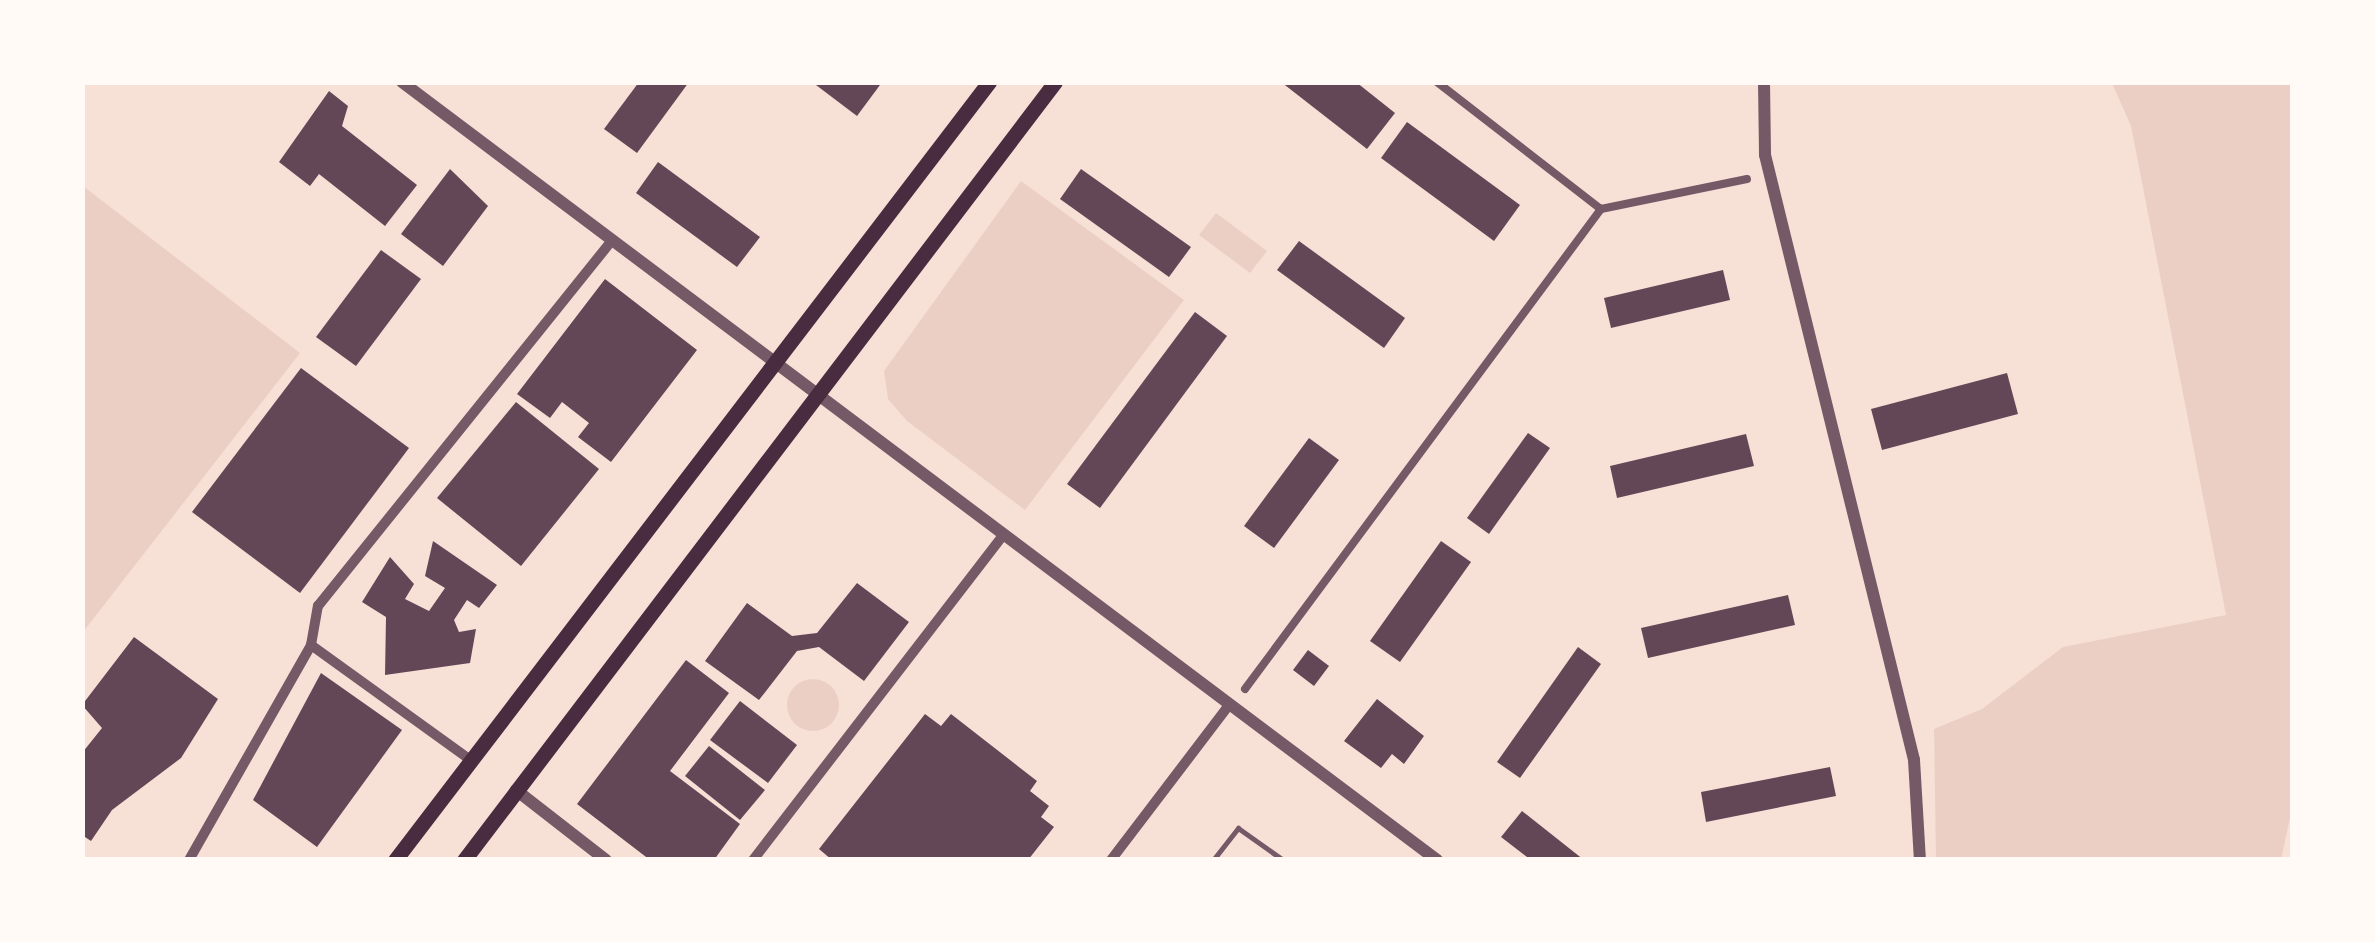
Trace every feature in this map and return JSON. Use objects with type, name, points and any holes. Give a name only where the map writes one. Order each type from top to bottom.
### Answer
[{"type":"main road","points":[[395,860],[990,82]]},
{"type":"main road","points":[[464,860],[820,397],[1054,82]]},
{"type":"street","points":[[402,82],[608,245],[820,397],[1227,708],[1437,860]]},
{"type":"street","points":[[1437,82],[1601,209]]},
{"type":"street","points":[[1764,82],[1764,155],[1914,760],[1920,860]]},
{"type":"street","points":[[1245,689],[1601,209],[1747,179]]},
{"type":"street","points":[[190,860],[311,645],[318,606],[608,245]]},
{"type":"street","points":[[753,860],[1002,537]]},
{"type":"street","points":[[311,645],[469,759]]},
{"type":"street","points":[[1111,860],[1227,708]]},
{"type":"street","points":[[516,790],[606,860]]},
{"type":"lane","points":[[1214,860],[1238,828],[1283,860]]},
{"type":"shaded area","points":[[2112,83],[2292,83],[2292,809],[2281,859],[1936,859],[1934,729],[1982,709],[2063,647],[2226,615],[2131,126]]},
{"type":"shaded area","points":[[1021,181],[1184,300],[1025,510],[907,421],[888,399],[884,371]]},
{"type":"shaded area","points":[[83,186],[300,353],[83,632]]},
{"type":"shaded area","points":[[1216,213],[1267,251],[1250,273],[1199,235]]},
{"type":"shaded area","points":[[813,679],[831,687],[839,705],[831,723],[813,731],[795,723],[787,705],[795,687]]},
{"type":"building","points":[[639,82],[689,82],[637,153],[604,129]]},
{"type":"building","points":[[812,82],[877,82],[880,85],[857,116]]},
{"type":"building","points":[[1281,82],[1356,82],[1395,113],[1367,149]]},
{"type":"building","points":[[329,91],[348,106],[342,126],[417,185],[385,226],[319,174],[310,186],[279,162]]},
{"type":"building","points":[[1407,122],[1520,205],[1494,241],[1381,158]]},
{"type":"building","points":[[658,162],[760,237],[737,267],[636,193]]},
{"type":"building","points":[[450,169],[488,206],[443,266],[401,234]]},
{"type":"building","points":[[1081,169],[1191,247],[1169,277],[1060,199]]},
{"type":"building","points":[[1299,241],[1405,318],[1384,348],[1277,270]]},
{"type":"building","points":[[381,250],[421,279],[356,366],[316,337]]},
{"type":"building","points":[[1723,270],[1730,300],[1611,328],[1604,298]]},
{"type":"building","points":[[605,279],[697,350],[611,462],[578,437],[589,423],[562,402],[550,418],[517,394]]},
{"type":"building","points":[[1195,312],[1227,336],[1100,508],[1067,484]]},
{"type":"building","points":[[301,368],[409,448],[300,593],[192,512]]},
{"type":"building","points":[[2007,373],[2018,414],[1882,450],[1871,409]]},
{"type":"building","points":[[516,402],[599,469],[521,566],[437,498]]},
{"type":"building","points":[[1528,433],[1550,448],[1489,534],[1467,518]]},
{"type":"building","points":[[1746,434],[1754,466],[1617,498],[1610,466]]},
{"type":"building","points":[[1309,438],[1339,460],[1274,548],[1244,526]]},
{"type":"building","points":[[433,541],[497,585],[479,608],[467,600],[454,620],[459,632],[476,629],[470,663],[385,675],[386,617],[362,602],[390,557],[414,584],[405,599],[429,611],[445,588],[425,576]]},
{"type":"building","points":[[1441,541],[1471,562],[1400,662],[1370,641]]},
{"type":"building","points":[[857,583],[909,622],[864,681],[819,647],[797,651],[759,700],[705,661],[747,603],[792,636],[817,633]]},
{"type":"building","points":[[1788,595],[1795,625],[1648,658],[1641,628]]},
{"type":"building","points":[[134,637],[218,699],[181,758],[112,810],[91,841],[82,835],[82,753],[102,728],[82,705]]},
{"type":"building","points":[[1578,647],[1601,664],[1520,778],[1497,762]]},
{"type":"building","points":[[1308,650],[1329,666],[1314,686],[1293,670]]},
{"type":"building","points":[[686,660],[729,693],[670,771],[740,824],[714,860],[650,860],[577,804]]},
{"type":"building","points":[[321,673],[402,730],[317,847],[253,800]]},
{"type":"building","points":[[1377,699],[1424,736],[1404,764],[1392,754],[1381,768],[1344,741]]},
{"type":"building","points":[[740,701],[797,745],[768,783],[710,740]]},
{"type":"building","points":[[925,714],[941,726],[951,714],[1037,781],[1030,791],[1049,806],[1041,817],[1054,827],[1028,860],[832,860],[819,849]]},
{"type":"building","points":[[709,746],[765,790],[740,820],[685,776]]},
{"type":"building","points":[[1830,767],[1836,796],[1706,822],[1701,792]]},
{"type":"building","points":[[1522,811],[1584,860],[1531,860],[1501,837]]}]
